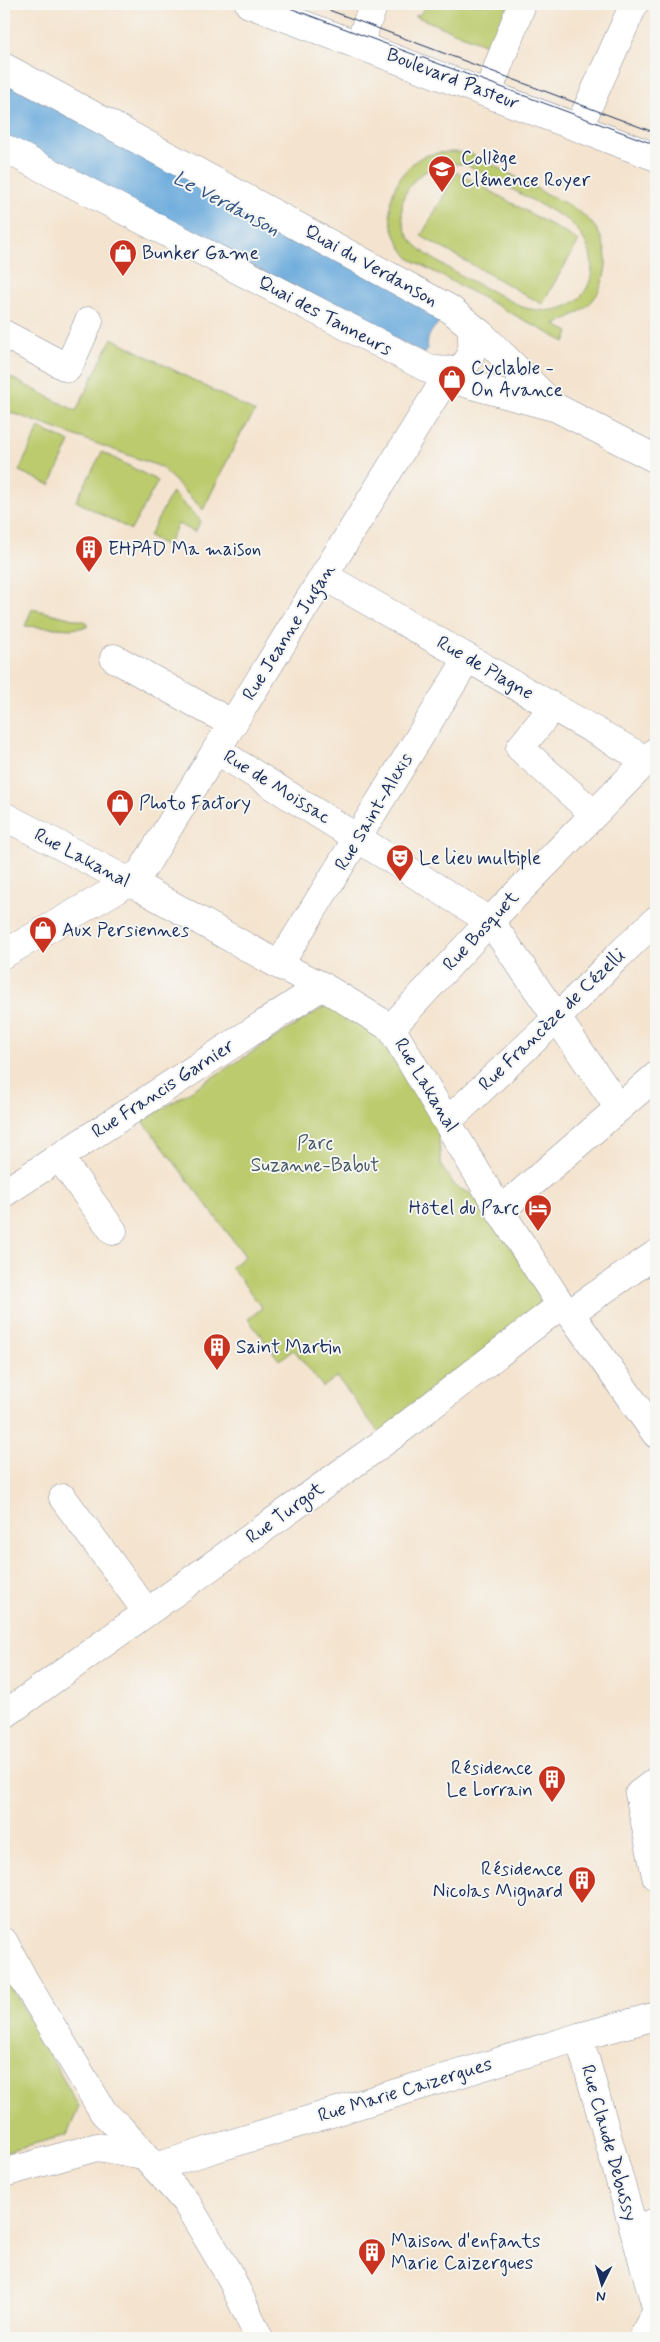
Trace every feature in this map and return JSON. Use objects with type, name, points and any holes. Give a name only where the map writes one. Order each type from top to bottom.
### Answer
[{"type":"street","name":"Boulevard Pasteur","points":[[249,4],[488,92],[656,157]]},
{"type":"street","points":[[359,44],[374,4]]},
{"type":"street","points":[[488,92],[522,4]]},
{"type":"street","points":[[579,127],[634,4]]},
{"type":"street","name":"Quai du Verdanson","points":[[4,68],[450,309],[557,408]]},
{"type":"street","name":"Quai des Tanneurs","points":[[4,148],[436,373],[557,408],[656,459]]},
{"type":"street","points":[[4,334],[68,368],[89,321]]},
{"type":"street","points":[[436,373],[448,372],[463,366],[469,357],[471,348],[471,327]]},
{"type":"street","name":"Rue Jeanne Jugan","points":[[4,954],[128,882],[141,872],[324,576],[436,373]]},
{"type":"street","name":"Rue de Plagne","points":[[324,576],[553,707],[651,756]]},
{"type":"street","points":[[114,658],[232,724]]},
{"type":"street","name":"Rue Saint-Alexis","points":[[279,965],[468,658]]},
{"type":"street","points":[[553,707],[520,748],[593,813]]},
{"type":"street","name":"Rue de Moissac","points":[[216,750],[490,921]]},
{"type":"street","name":"Rue Bosquet","points":[[391,1028],[593,813],[651,756]]},
{"type":"street","name":"Rue Lakanal","points":[[4,816],[279,965],[322,986],[391,1028],[500,1210],[566,1309],[656,1434]]},
{"type":"street","name":"Rue Francèze de Cézelli","points":[[446,1119],[454,1115],[556,1019],[656,920]]},
{"type":"street","points":[[490,921],[619,1108]]},
{"type":"street","name":"Rue Francis Garnier","points":[[4,1193],[322,986]]},
{"type":"street","points":[[500,1210],[656,1076]]},
{"type":"street","points":[[58,1157],[113,1232]]},
{"type":"street","name":"Rue Turgot","points":[[4,1714],[392,1437],[566,1309],[656,1254]]},
{"type":"street","points":[[63,1498],[147,1612]]},
{"type":"street","points":[[656,1781],[639,1794],[652,1829],[656,1876]]},
{"type":"street","points":[[4,1942],[24,1980],[104,2113],[121,2128],[186,2202],[230,2276],[259,2338]]},
{"type":"street","name":"Rue Marie Caizergues","points":[[149,2161],[656,2016]]},
{"type":"street","name":"Rue Claude Debussy","points":[[579,2037],[645,2225],[656,2307]]},
{"type":"street","points":[[97,2147],[104,2113]]},
{"type":"street","points":[[4,2173],[97,2147],[149,2161]]},
{"type":"green space","points":[[428,4],[510,4],[491,47],[415,16],[420,14]]},
{"type":"green space","points":[[456,152],[472,154],[569,205],[584,216],[598,231],[606,258],[602,283],[588,306],[555,325],[569,332],[565,342],[410,259],[397,239],[393,229],[390,208],[396,186],[402,175],[411,165],[426,156]],"holes":[[[464,164],[568,220],[582,237],[590,255],[592,272],[587,287],[578,299],[563,308],[545,311],[522,307],[463,277],[433,259],[412,241],[404,224],[402,205],[405,194],[413,181],[436,167]]]},
{"type":"green space","points":[[457,172],[579,241],[542,304],[421,236]]},
{"type":"green space","points":[[112,338],[255,412],[241,433],[203,510],[161,467],[4,410],[4,374],[76,411]]},
{"type":"green space","points":[[39,428],[70,442],[50,485],[19,471]]},
{"type":"green space","points":[[102,452],[158,481],[131,530],[76,501]]},
{"type":"green space","points":[[172,492],[201,521],[195,532],[178,524],[167,546],[149,536]]},
{"type":"green space","points":[[32,609],[87,622],[87,627],[71,629],[25,626]]},
{"type":"green space","name":"Parc Suzanne-Babut","points":[[329,1004],[383,1035],[438,1129],[441,1166],[456,1187],[481,1198],[540,1294],[540,1313],[379,1433],[337,1377],[323,1387],[294,1350],[279,1360],[248,1319],[262,1308],[231,1267],[245,1256],[143,1121]]},
{"type":"green space","points":[[4,1974],[79,2107],[67,2135],[4,2152]]},
{"type":"water","name":"Le Verdanson","points":[[10,85],[447,313],[429,335],[425,354],[4,139],[4,105]]},
{"type":"tram line","points":[[279,4],[656,145]]},
{"type":"tram line","points":[[313,4],[656,133]]},
{"type":"place","name":"Collège Clémence Royer","points":[[442,193]]},
{"type":"place","name":"Bunker Game","points":[[123,277]]},
{"type":"place","name":"Cyclable - On Avance","points":[[452,403]]},
{"type":"place","name":"EHPAD Ma maison","points":[[89,573]]},
{"type":"place","name":"Photo Factory","points":[[120,827]]},
{"type":"place","name":"Le lieu multiple","points":[[400,882]]},
{"type":"place","name":"Aux Persiennes","points":[[43,954]]},
{"type":"place","name":"Hôtel du Parc","points":[[538,1232]]},
{"type":"place","name":"Saint Martin","points":[[217,1371]]},
{"type":"place","name":"Résidence Le Lorrain","points":[[552,1803]]},
{"type":"place","name":"Résidence Nicolas Mignard","points":[[582,1904]]},
{"type":"place","name":"Maison d'enfants Marie Caizergues","points":[[372,2276]]}]
